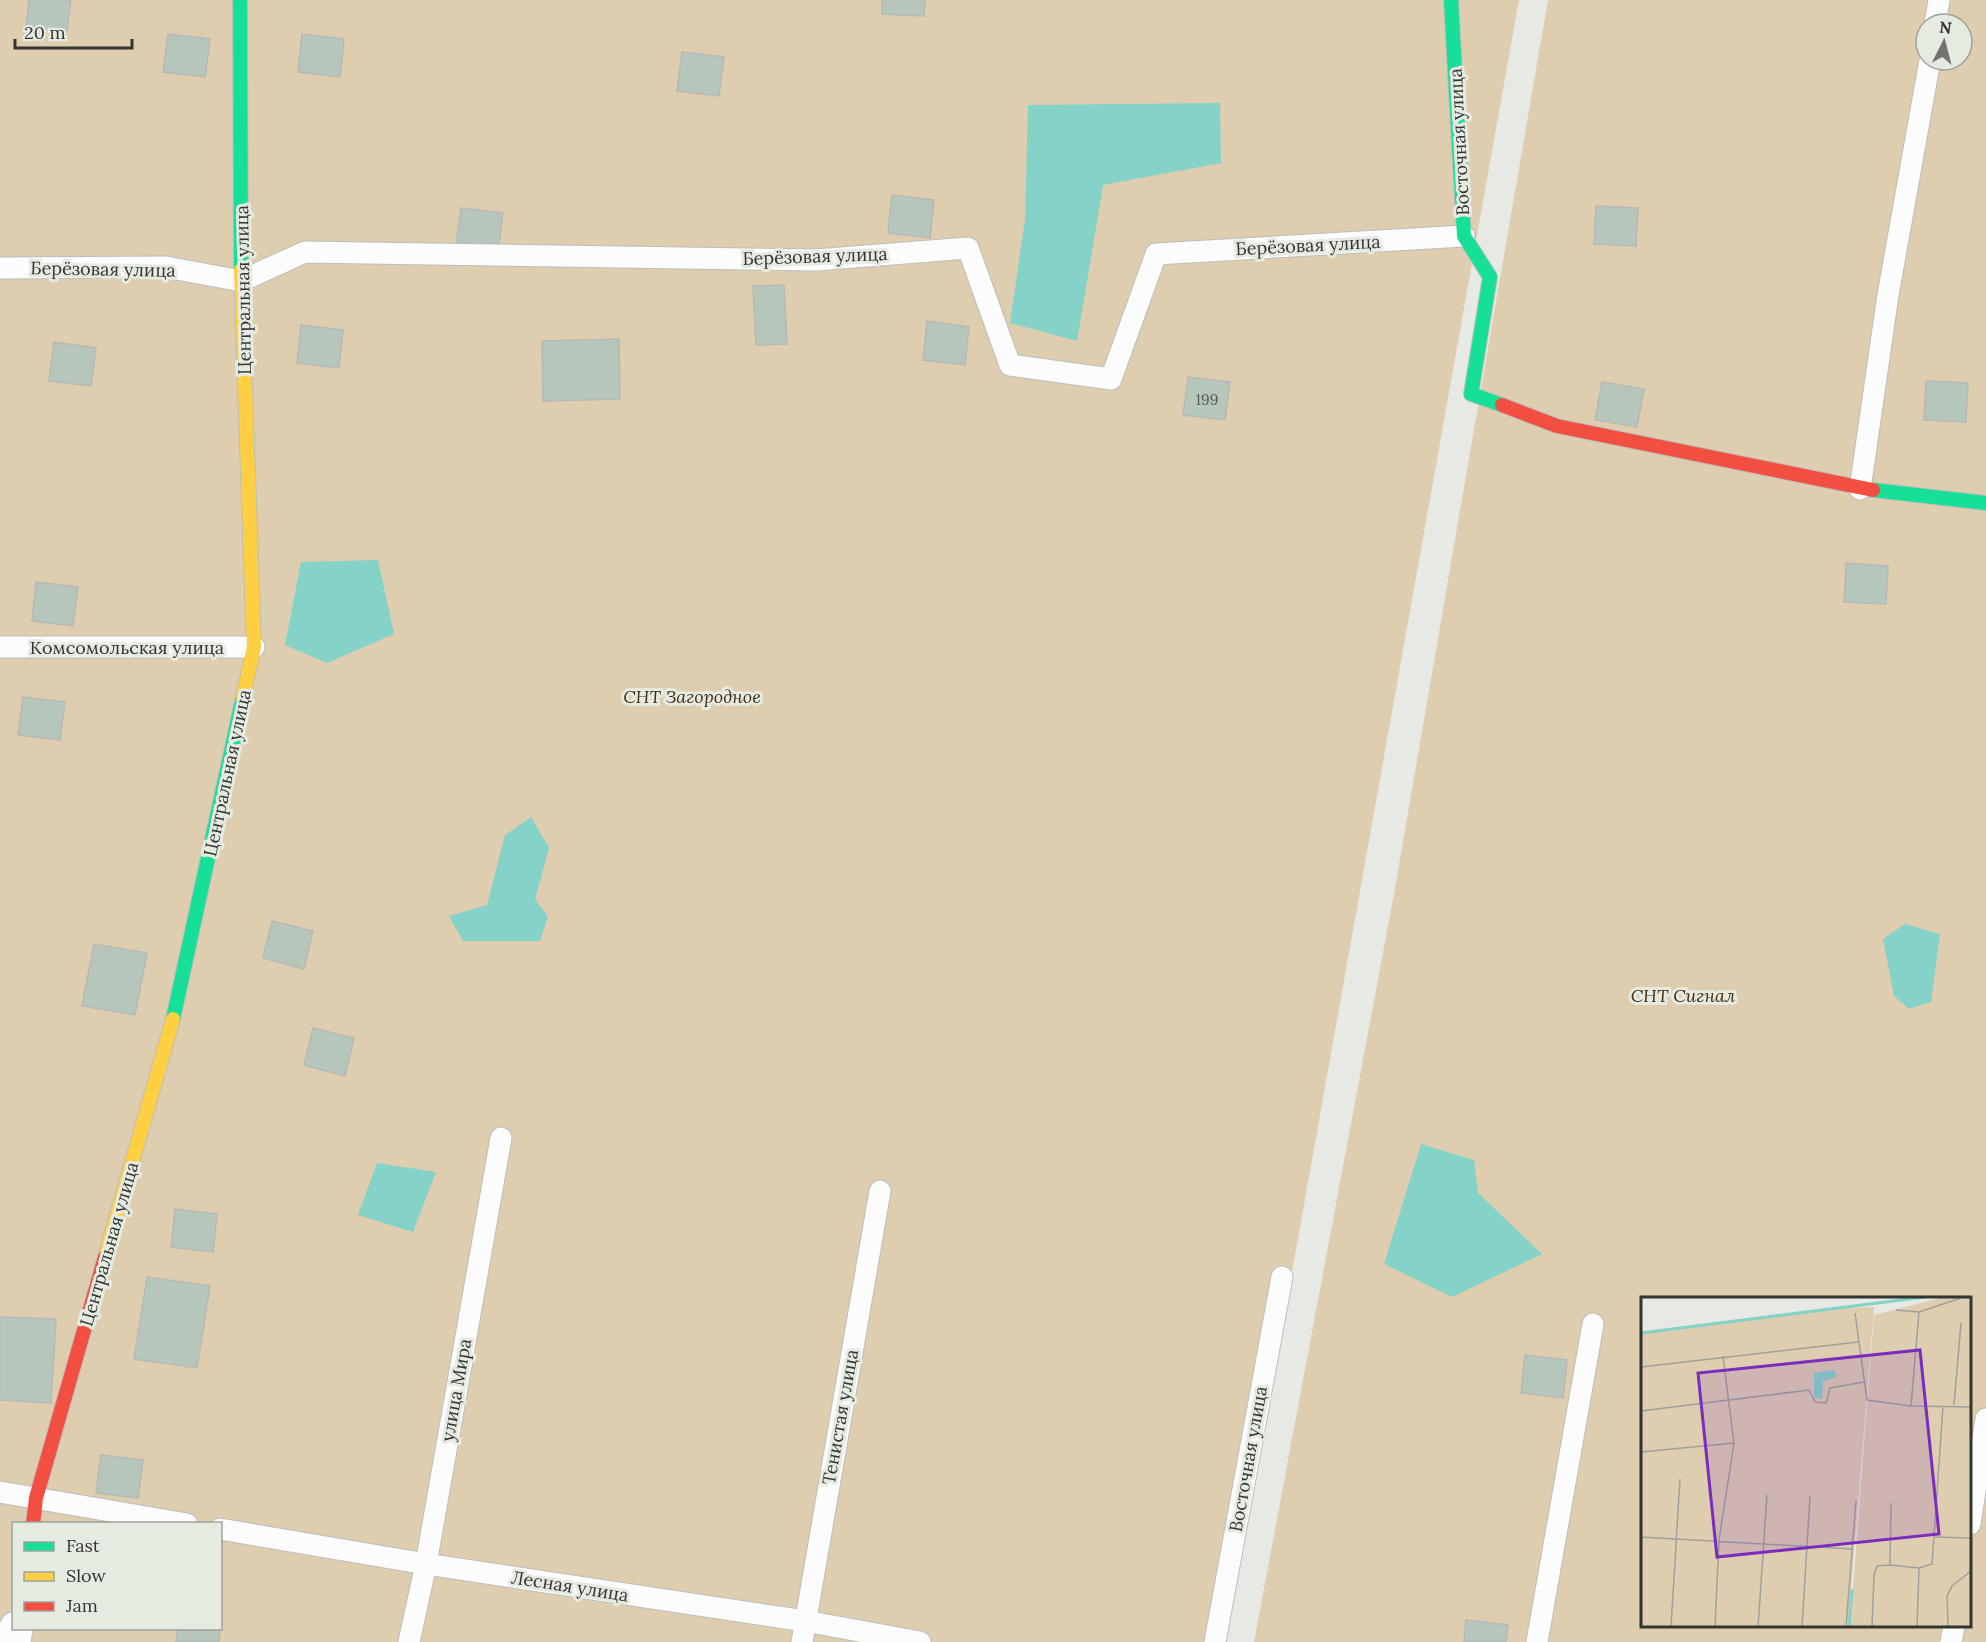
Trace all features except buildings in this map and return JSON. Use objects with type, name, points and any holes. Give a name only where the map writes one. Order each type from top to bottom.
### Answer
[{"type":"street","name":"Центральная улица","points":[[33,1522],[36,1498],[172,1023],[254,647],[241,281],[240,0]]},
{"type":"street","name":"Восточная улица","points":[[1451,0],[1464,236],[1490,277],[1471,394],[1557,426],[1860,489]]},
{"type":"street","points":[[1860,489],[1986,503]]},
{"type":"lane","points":[[1860,489],[1888,295],[1928,72]]},
{"type":"lane","name":"Берёзовая улица","points":[[0,268],[166,267],[241,281],[305,252],[816,260],[968,248],[1010,366],[1111,379],[1156,254],[1464,236]]},
{"type":"lane","name":"Комсомольская улица","points":[[0,647],[254,647]]},
{"type":"lane","name":"улица Мира","points":[[409,1642],[426,1564],[501,1138]]},
{"type":"lane","name":"Тенистая улица","points":[[802,1642],[880,1191]]},
{"type":"lane","name":"Восточная улица","points":[[1215,1642],[1282,1277]]},
{"type":"lane","points":[[1537,1642],[1593,1324]]},
{"type":"lane","points":[[1971,1517],[1986,1419]]},
{"type":"lane","points":[[0,1492],[175,1522]]},
{"type":"lane","name":"Лесная улица","points":[[222,1529],[426,1564],[805,1621],[920,1642]]},
{"type":"lane","points":[[1951,1642],[1954,1627]]},
{"type":"green space","name":"СНТ Загородное","points":[[0,0],[1519,0],[1226,1642],[0,1642]]},
{"type":"green space","name":"СНТ Сигнал","points":[[1548,0],[1986,0],[1986,1642],[1254,1642],[1394,894]]},
{"type":"water","points":[[1220,103],[1221,163],[1103,185],[1077,341],[1010,323],[1025,219],[1028,105]]},
{"type":"water","points":[[378,560],[394,634],[327,663],[285,645],[301,562]]},
{"type":"water","points":[[531,817],[549,848],[535,899],[548,917],[540,941],[463,941],[449,916],[487,905],[505,835]]},
{"type":"water","points":[[1905,924],[1940,934],[1931,1002],[1909,1009],[1894,996],[1883,939]]},
{"type":"water","points":[[1421,1144],[1474,1160],[1478,1193],[1542,1254],[1452,1297],[1384,1264]]},
{"type":"water","points":[[377,1163],[436,1172],[413,1232],[358,1215]]},
{"type":"traffic: fast","points":[[240,0],[241,270]]},
{"type":"traffic: fast","points":[[1451,0],[1464,236],[1490,277],[1471,394],[1502,405]]},
{"type":"traffic: fast","points":[[1873,490],[1986,503]]},
{"type":"traffic: fast","points":[[173,1019],[243,697]]},
{"type":"traffic: slow","points":[[241,270],[254,647],[243,697]]},
{"type":"traffic: slow","points":[[105,1257],[173,1019]]},
{"type":"traffic: jam","points":[[1502,405],[1557,426],[1873,490]]},
{"type":"traffic: jam","points":[[33,1522],[36,1498],[105,1257]]}]
